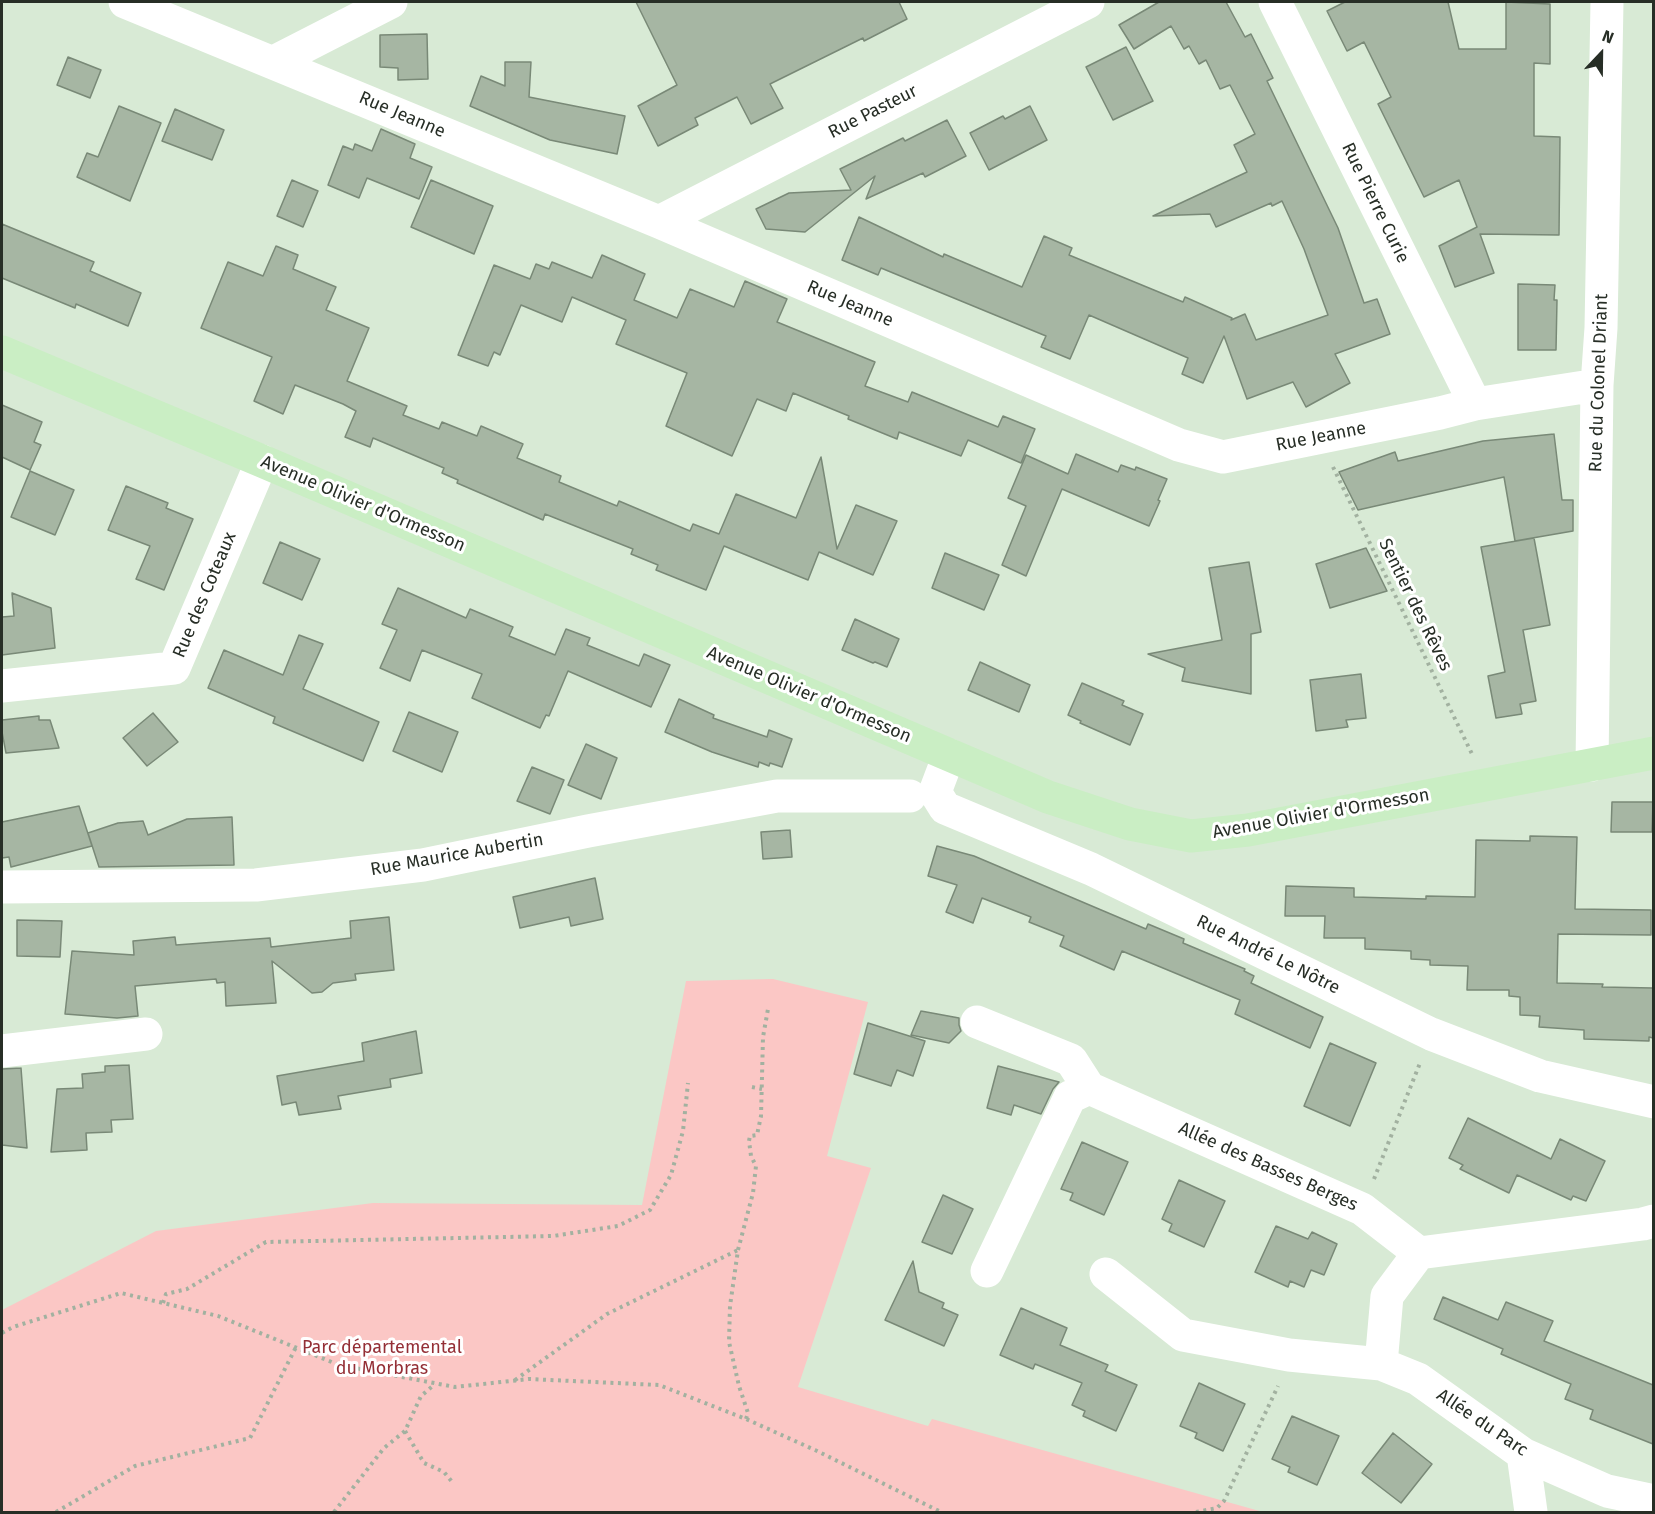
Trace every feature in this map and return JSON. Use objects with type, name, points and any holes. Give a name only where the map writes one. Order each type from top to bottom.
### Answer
[{"type":"main road","name":"Avenue Olivier d'Ormesson","points":[[2,352],[1048,797],[1130,824],[1191,836],[1248,830],[1653,753]]},
{"type":"street","name":"Rue Jeanne","points":[[125,2],[659,222],[1179,445],[1223,457],[1475,404],[1597,385]]},
{"type":"street","points":[[274,62],[391,2]]},
{"type":"street","name":"Rue Pasteur","points":[[659,222],[1088,2]]},
{"type":"street","name":"Rue Pierre Curie","points":[[1275,2],[1475,404]]},
{"type":"street","name":"Rue du Colonel Driant","points":[[1592,765],[1597,385],[1601,328],[1607,2]]},
{"type":"street","name":"Rue des Coteaux","points":[[2,686],[174,668],[262,461]]},
{"type":"street","name":"Rue André Le Nôtre","points":[[949,755],[935,792],[945,808],[1091,869],[1431,1034],[1540,1076],[1653,1102]]},
{"type":"street","name":"Rue Maurice Aubertin","points":[[2,887],[256,885],[423,865],[588,831],[777,796],[910,796]]},
{"type":"street","points":[[977,1022],[1071,1060],[1089,1088],[1070,1097],[987,1271]]},
{"type":"street","points":[[2,1052],[146,1034]]},
{"type":"street","name":"Allée des Basses Berges","points":[[1089,1088],[1362,1209],[1419,1253]]},
{"type":"street","points":[[1381,1364],[1387,1296],[1419,1253],[1653,1221]]},
{"type":"street","name":"Allée du Parc","points":[[1106,1274],[1183,1335],[1289,1355],[1381,1364],[1418,1380],[1523,1454],[1607,1491],[1653,1501]]},
{"type":"street","points":[[1523,1454],[1531,1512]]},
{"type":"path","name":"Sentier des Rêves","points":[[1318,437],[1487,784]]},
{"type":"path","points":[[746,1419],[748,1413],[729,1342],[730,1306],[738,1250],[753,1194],[756,1166],[751,1156],[749,1142],[750,1136],[757,1135],[761,1116],[763,1036],[768,1009]]},
{"type":"path","points":[[1362,1209],[1431,1034]]},
{"type":"path","points":[[162,1303],[166,1294],[187,1289],[266,1242],[552,1236],[618,1226],[651,1210],[670,1175],[683,1131],[688,1083]]},
{"type":"path","points":[[752,1087],[762,1089]]},
{"type":"path","points":[[514,1381],[607,1314],[738,1250]]},
{"type":"path","points":[[2,1333],[13,1327],[121,1293],[218,1316],[339,1365],[455,1387],[529,1379],[659,1385],[746,1419],[815,1450],[941,1512]]},
{"type":"path","points":[[56,1512],[135,1467],[250,1438],[296,1347]]},
{"type":"path","points":[[1196,1512],[1217,1508],[1224,1501],[1285,1372],[1289,1355]]},
{"type":"path","points":[[334,1512],[384,1448],[405,1431],[421,1396],[436,1383]]},
{"type":"path","points":[[405,1431],[424,1462],[444,1472],[453,1483]]},
{"type":"green space","name":"Parc départemental du Morbras","points":[[773,979],[868,1002],[827,1156],[871,1168],[798,1387],[928,1426],[932,1419],[1263,1512],[2,1512],[2,1310],[156,1231],[373,1203],[642,1205],[686,981]]},
{"type":"building","points":[[636,2],[899,2],[907,19],[770,84],[783,108],[751,124],[737,97],[695,118],[698,125],[658,146],[638,106],[677,85]]},
{"type":"building","points":[[1159,2],[1226,2],[1245,37],[1251,34],[1273,78],[1267,81],[1338,228],[1364,303],[1377,299],[1390,334],[1335,354],[1350,383],[1306,407],[1293,382],[1247,399],[1224,336],[1203,383],[1182,374],[1188,358],[1089,315],[1070,359],[1041,347],[1046,336],[881,268],[878,275],[842,260],[859,217],[943,257],[944,254],[1022,287],[1044,236],[1072,248],[1069,255],[1183,302],[1185,297],[1232,318],[1231,320],[1245,314],[1256,340],[1328,315],[1304,249],[1282,201],[1272,206],[1271,203],[1216,227],[1210,214],[1153,216],[1247,172],[1234,145],[1255,134],[1230,85],[1220,89],[1206,60],[1199,64],[1189,46],[1184,49],[1171,26],[1134,49],[1119,25]]},
{"type":"building","points":[[1345,2],[1448,2],[1459,49],[1506,49],[1506,2],[1550,4],[1550,64],[1534,63],[1534,136],[1560,137],[1559,235],[1480,234],[1494,273],[1455,287],[1439,246],[1477,227],[1459,180],[1424,197],[1378,104],[1391,97],[1364,42],[1347,51],[1327,11]]},
{"type":"building","points":[[427,34],[428,79],[398,80],[398,68],[380,67],[380,35]]},
{"type":"building","points":[[1126,47],[1153,101],[1113,120],[1086,67]]},
{"type":"building","points":[[68,57],[101,70],[90,98],[57,85]]},
{"type":"building","points":[[505,62],[531,62],[529,97],[625,116],[617,154],[550,140],[470,106],[481,76],[505,86]]},
{"type":"building","points":[[119,106],[161,123],[130,201],[77,177],[87,153],[98,157]]},
{"type":"building","points":[[1030,106],[1047,140],[989,170],[970,133],[1003,116],[1005,119]]},
{"type":"building","points":[[175,109],[224,130],[212,160],[162,141]]},
{"type":"building","points":[[947,120],[966,156],[925,177],[923,173],[866,199],[875,176],[805,232],[766,229],[756,209],[789,193],[851,190],[840,169],[903,138],[905,141]]},
{"type":"building","points":[[381,129],[415,144],[410,158],[432,167],[419,199],[367,178],[359,198],[328,185],[343,146],[353,150],[355,144],[372,151]]},
{"type":"building","points":[[292,180],[318,191],[303,227],[277,216]]},
{"type":"building","points":[[431,180],[493,206],[474,254],[411,227]]},
{"type":"building","points":[[2,224],[94,262],[90,271],[141,293],[128,326],[76,304],[75,308],[2,278]]},
{"type":"building","points":[[276,246],[298,255],[293,269],[336,287],[326,310],[369,328],[347,381],[407,406],[403,415],[439,429],[442,422],[477,436],[481,426],[523,444],[517,458],[561,476],[559,482],[617,506],[619,501],[690,531],[693,524],[719,534],[736,494],[796,518],[821,457],[837,549],[856,505],[897,521],[873,575],[819,552],[808,580],[724,546],[706,590],[656,570],[658,565],[631,554],[633,549],[545,514],[543,520],[457,483],[458,480],[442,473],[444,468],[373,438],[370,447],[345,437],[356,411],[343,404],[295,385],[283,414],[254,401],[272,357],[201,328],[228,262],[263,276]]},
{"type":"building","points":[[602,255],[645,274],[634,300],[677,318],[690,289],[734,307],[745,281],[787,299],[777,322],[875,362],[865,386],[908,402],[912,392],[998,427],[1003,416],[1035,429],[1021,463],[968,440],[961,456],[899,432],[897,439],[793,393],[786,411],[757,399],[732,456],[666,426],[687,373],[616,344],[626,320],[572,297],[562,322],[521,305],[500,355],[494,352],[488,366],[458,355],[494,265],[530,279],[536,264],[549,269],[552,262],[592,278]]},
{"type":"building","points":[[1518,284],[1555,285],[1556,350],[1518,350]]},
{"type":"building","points":[[2,405],[42,422],[34,442],[41,445],[30,470],[2,457]]},
{"type":"building","points":[[1554,434],[1562,500],[1573,500],[1573,531],[1515,541],[1504,477],[1358,510],[1339,472],[1395,452],[1398,461],[1483,441]]},
{"type":"building","points":[[1076,454],[1118,472],[1121,465],[1135,470],[1136,467],[1167,479],[1149,526],[1062,489],[1026,576],[1002,565],[1026,506],[1008,498],[1026,455],[1068,474]]},
{"type":"building","points":[[30,471],[74,490],[55,535],[11,517]]},
{"type":"building","points":[[126,486],[168,503],[166,508],[193,519],[164,590],[136,579],[150,546],[108,530]]},
{"type":"building","points":[[1534,538],[1550,625],[1523,630],[1536,701],[1520,704],[1522,714],[1496,718],[1488,676],[1505,672],[1481,547]]},
{"type":"building","points":[[280,542],[320,559],[302,600],[263,583]]},
{"type":"building","points":[[1366,548],[1387,591],[1330,608],[1316,564]]},
{"type":"building","points":[[945,553],[999,575],[984,610],[932,588]]},
{"type":"building","points":[[1249,562],[1261,632],[1251,634],[1251,694],[1182,681],[1185,668],[1148,654],[1222,640],[1209,568]]},
{"type":"building","points":[[398,588],[466,618],[470,609],[513,627],[509,636],[555,655],[566,629],[590,638],[587,645],[639,666],[644,654],[670,665],[651,707],[568,671],[549,716],[546,715],[540,728],[472,698],[482,674],[422,650],[410,681],[380,668],[397,630],[382,624]]},
{"type":"building","points":[[12,593],[51,608],[55,648],[2,655],[2,617],[14,616]]},
{"type":"building","points":[[855,619],[899,639],[887,667],[842,650]]},
{"type":"building","points":[[299,635],[323,644],[303,689],[379,722],[363,761],[273,723],[275,717],[208,688],[224,650],[283,675]]},
{"type":"building","points":[[980,662],[1030,685],[1019,712],[968,690]]},
{"type":"building","points":[[1361,674],[1366,718],[1346,720],[1348,727],[1316,731],[1310,680]]},
{"type":"building","points":[[1082,683],[1124,701],[1122,705],[1143,714],[1130,745],[1080,723],[1081,721],[1068,715]]},
{"type":"building","points":[[679,699],[714,715],[713,718],[767,737],[769,730],[792,739],[782,767],[759,762],[758,767],[712,752],[665,732]]},
{"type":"building","points":[[409,712],[458,732],[442,772],[393,751]]},
{"type":"building","points":[[153,713],[178,742],[147,766],[123,738]]},
{"type":"building","points":[[39,716],[39,720],[50,720],[59,748],[6,753],[2,720]]},
{"type":"building","points":[[586,744],[617,758],[601,799],[568,785]]},
{"type":"building","points":[[532,767],[564,780],[550,814],[517,801]]},
{"type":"building","points":[[1612,802],[1653,802],[1652,832],[1611,832]]},
{"type":"building","points":[[79,806],[92,846],[11,867],[9,857],[2,858],[2,822]]},
{"type":"building","points":[[232,817],[234,865],[99,867],[88,833],[118,823],[143,821],[148,835],[187,819]]},
{"type":"building","points":[[790,830],[792,857],[763,859],[761,832]]},
{"type":"building","points":[[1530,836],[1577,837],[1575,909],[1651,910],[1651,935],[1558,934],[1557,983],[1653,988],[1653,1038],[1649,1037],[1649,1041],[1584,1039],[1584,1030],[1539,1027],[1540,1016],[1520,1015],[1520,997],[1509,996],[1509,990],[1467,990],[1468,966],[1430,965],[1430,960],[1411,959],[1411,951],[1365,949],[1365,938],[1324,938],[1325,916],[1285,916],[1286,886],[1354,888],[1354,897],[1426,899],[1426,896],[1475,897],[1476,840],[1530,841]]},
{"type":"building","points":[[937,846],[974,856],[1146,929],[1148,924],[1184,939],[1183,943],[1245,969],[1244,971],[1254,976],[1251,983],[1323,1017],[1310,1048],[1235,1014],[1240,1000],[1122,951],[1114,970],[1060,946],[1064,936],[1029,922],[1031,917],[982,898],[973,923],[946,912],[957,885],[928,876]]},
{"type":"building","points":[[595,878],[603,919],[571,926],[569,917],[520,928],[513,897]]},
{"type":"building","points":[[389,917],[394,970],[355,974],[356,980],[333,983],[322,992],[312,993],[272,961],[276,1003],[226,1006],[225,982],[217,983],[216,979],[135,986],[138,1016],[117,1018],[65,1014],[72,951],[134,955],[133,941],[175,937],[176,945],[270,938],[271,947],[351,938],[350,921]]},
{"type":"building","points":[[17,920],[62,921],[60,957],[17,956]]},
{"type":"building","points":[[921,1011],[959,1018],[961,1031],[949,1043],[911,1035]]},
{"type":"building","points":[[868,1023],[925,1041],[913,1076],[897,1070],[891,1086],[854,1074]]},
{"type":"building","points":[[416,1031],[422,1073],[390,1079],[391,1087],[338,1096],[341,1109],[299,1115],[296,1102],[282,1105],[277,1076],[364,1061],[362,1043]]},
{"type":"building","points":[[1330,1043],[1376,1063],[1350,1126],[1304,1106]]},
{"type":"building","points":[[129,1065],[133,1119],[111,1120],[112,1132],[86,1133],[87,1150],[51,1152],[57,1089],[83,1088],[82,1074],[105,1072],[105,1066]]},
{"type":"building","points":[[998,1066],[1059,1082],[1041,1114],[1014,1105],[1011,1115],[987,1108]]},
{"type":"building","points":[[21,1068],[27,1148],[2,1145],[2,1069]]},
{"type":"building","points":[[1468,1118],[1551,1159],[1560,1139],[1605,1161],[1586,1201],[1573,1196],[1571,1200],[1517,1175],[1509,1193],[1460,1169],[1463,1165],[1449,1158]]},
{"type":"building","points":[[1082,1142],[1128,1162],[1104,1215],[1070,1200],[1073,1193],[1061,1189]]},
{"type":"building","points":[[1179,1180],[1225,1201],[1204,1247],[1169,1231],[1172,1224],[1162,1219]]},
{"type":"building","points":[[943,1195],[973,1209],[952,1254],[922,1242]]},
{"type":"building","points":[[1276,1226],[1308,1239],[1312,1232],[1337,1244],[1324,1275],[1311,1270],[1304,1287],[1290,1281],[1288,1287],[1255,1272]]},
{"type":"building","points":[[913,1261],[919,1292],[944,1303],[942,1308],[958,1315],[944,1346],[885,1320]]},
{"type":"building","points":[[1443,1297],[1498,1320],[1506,1302],[1553,1321],[1544,1341],[1653,1385],[1653,1444],[1590,1419],[1593,1410],[1565,1399],[1571,1384],[1501,1354],[1503,1349],[1434,1319]]},
{"type":"building","points":[[1021,1308],[1067,1328],[1060,1345],[1108,1365],[1105,1371],[1137,1385],[1116,1431],[1083,1416],[1085,1411],[1072,1405],[1082,1383],[1035,1364],[1033,1369],[1000,1355]]},
{"type":"building","points":[[1199,1383],[1245,1404],[1223,1451],[1195,1438],[1197,1433],[1180,1426]]},
{"type":"building","points":[[1292,1416],[1339,1436],[1317,1485],[1288,1472],[1290,1467],[1272,1459]]},
{"type":"building","points":[[1393,1433],[1432,1464],[1401,1503],[1362,1473]]}]
